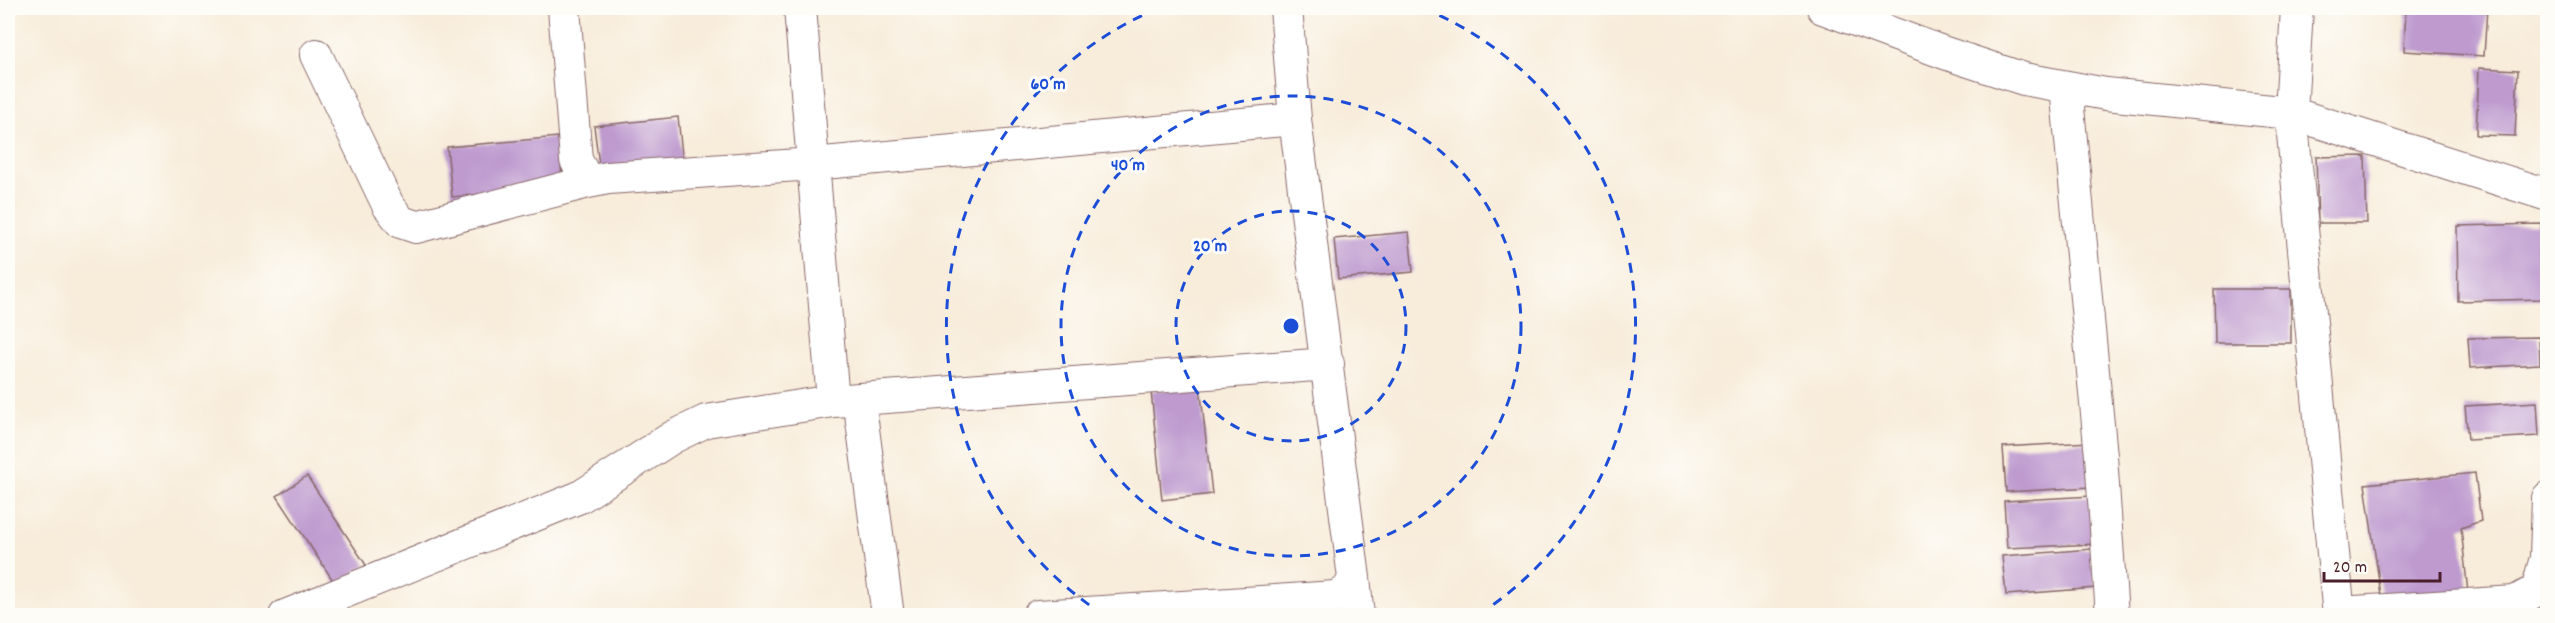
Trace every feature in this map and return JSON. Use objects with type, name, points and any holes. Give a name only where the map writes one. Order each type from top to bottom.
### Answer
[{"type":"street","points":[[564,8],[576,160],[588,182]]},
{"type":"street","points":[[800,8],[813,164],[846,400],[888,615]]},
{"type":"street","points":[[1286,8],[1295,119],[1328,364],[1358,615]]},
{"type":"street","points":[[1823,8],[2024,79],[2106,94],[2291,113],[2547,195]]},
{"type":"street","points":[[2297,8],[2291,113],[2338,614],[2515,602],[2537,590],[2546,558],[2547,498]]},
{"type":"street","points":[[316,55],[388,206],[401,222],[416,227],[608,178],[813,164],[1295,119]]},
{"type":"street","points":[[2066,87],[2101,456],[2112,615]]},
{"type":"street","points":[[285,615],[580,497],[673,437],[706,421],[846,400],[1328,364]]},
{"type":"street","points":[[1038,615],[1221,610],[1335,597],[1348,591],[1354,578]]},
{"type":"building","points":[[2406,8],[2487,8],[2484,56],[2404,51]]},
{"type":"building","points":[[2479,68],[2518,70],[2515,136],[2476,135]]},
{"type":"building","points":[[678,117],[683,164],[600,173],[594,126]]},
{"type":"building","points":[[558,137],[563,186],[452,197],[447,147]]},
{"type":"building","points":[[2365,156],[2367,223],[2318,223],[2316,157]]},
{"type":"building","points":[[2541,224],[2543,299],[2458,301],[2457,226]]},
{"type":"building","points":[[1409,232],[1413,272],[1338,279],[1334,239]]},
{"type":"building","points":[[2214,289],[2291,289],[2291,343],[2215,343]]},
{"type":"building","points":[[2539,337],[2540,364],[2470,368],[2468,338]]},
{"type":"building","points":[[1200,386],[1212,494],[1162,500],[1151,391]]},
{"type":"building","points":[[2537,402],[2539,436],[2468,440],[2465,406]]},
{"type":"building","points":[[2089,442],[2091,487],[2006,492],[2003,447]]},
{"type":"building","points":[[2475,473],[2481,521],[2461,528],[2468,593],[2382,602],[2365,484]]},
{"type":"building","points":[[307,476],[366,565],[336,585],[277,496]]},
{"type":"building","points":[[2092,496],[2095,544],[2007,548],[2004,501]]},
{"type":"building","points":[[2092,549],[2096,588],[2006,595],[2002,556]]}]
